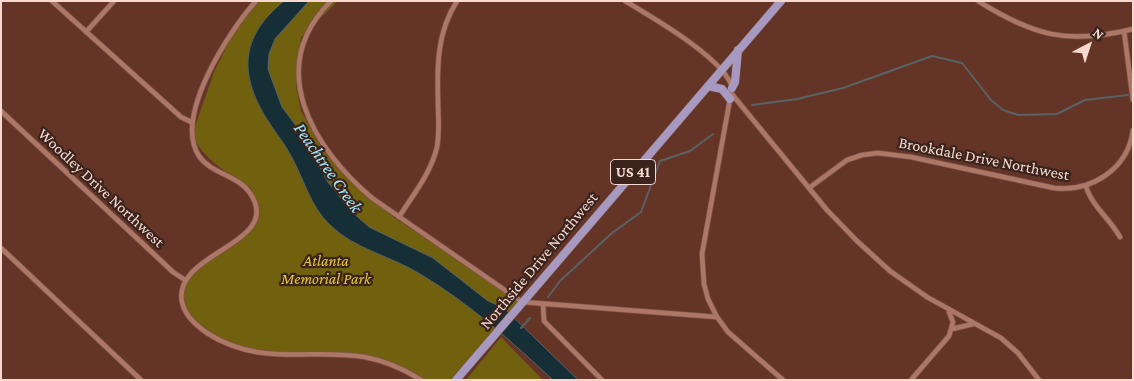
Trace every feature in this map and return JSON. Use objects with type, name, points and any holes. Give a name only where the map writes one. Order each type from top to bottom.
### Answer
[{"type":"main road","name":"Northside Drive Northwest","points":[[456,380],[781,1]]},
{"type":"main road","points":[[708,86],[731,93],[735,82],[738,50]]},
{"type":"street","points":[[52,1],[181,117],[192,122]]},
{"type":"street","points":[[86,32],[114,1]]},
{"type":"street","points":[[256,1],[234,28],[213,64],[192,122],[192,140],[200,156],[211,168],[247,189],[254,200],[256,213],[253,224],[246,234],[194,269],[185,280],[181,298],[187,315],[205,331],[228,344],[268,355],[364,357],[395,366],[421,380]]},
{"type":"street","points":[[330,1],[310,27],[303,45],[299,81],[304,109],[318,137],[350,177],[372,198],[522,302],[717,318]]},
{"type":"street","points":[[399,217],[427,172],[436,148],[439,127],[439,47],[445,23],[457,1]]},
{"type":"street","points":[[625,1],[684,39],[722,69],[729,78],[731,93],[702,254],[704,284],[708,299],[717,318],[728,332],[783,380]]},
{"type":"street","points":[[978,1],[1027,27],[1059,36],[1091,38],[1133,29]]},
{"type":"street","points":[[1124,31],[1133,100]]},
{"type":"street","points":[[731,93],[841,225],[873,257],[908,285],[947,310],[1011,345],[1039,380]]},
{"type":"street","name":"Woodley Drive Northwest","points":[[1,111],[173,272],[185,280]]},
{"type":"street","name":"Brookdale Drive Northwest","points":[[809,188],[847,160],[878,153],[911,157],[1054,188],[1070,189],[1086,186],[1102,179],[1120,162],[1130,146],[1133,130]]},
{"type":"street","points":[[1086,186],[1091,199],[1108,218],[1120,237]]},
{"type":"street","points":[[1,248],[141,380]]},
{"type":"street","points":[[543,304],[544,321],[602,380]]},
{"type":"street","points":[[912,380],[952,329],[953,322],[947,310]]},
{"type":"street","points":[[952,329],[974,324]]},
{"type":"street","points":[[1031,370],[1032,380]]},
{"type":"green space","name":"Atlanta Memorial Park","points":[[259,1],[338,1],[301,37],[296,86],[301,111],[323,150],[349,181],[396,219],[525,303],[497,324],[491,334],[450,380],[426,380],[409,370],[374,358],[246,350],[211,339],[180,304],[183,280],[250,232],[258,212],[251,188],[210,159],[192,135],[214,72],[239,21]]},
{"type":"green space","points":[[501,337],[543,380],[466,380]]},
{"type":"water","points":[[284,1],[309,1],[275,39],[269,54],[268,69],[282,107],[306,139],[327,181],[352,212],[369,227],[433,258],[488,301],[504,308],[578,380],[553,380],[456,297],[409,268],[350,240],[323,218],[312,201],[289,152],[260,107],[249,74],[248,59],[251,44],[258,29]]},
{"type":"waterway","points":[[752,105],[797,99],[843,88],[932,56],[962,63],[991,100],[1003,110],[1018,115],[1057,114],[1085,100],[1128,95]]},
{"type":"waterway","points":[[548,297],[560,281],[612,233],[641,212],[660,161],[690,151],[713,134]]},
{"type":"waterway","points":[[521,328],[530,318]]},
{"type":"water label","name":"Peachtree Creek","points":[[328,168]]}]
